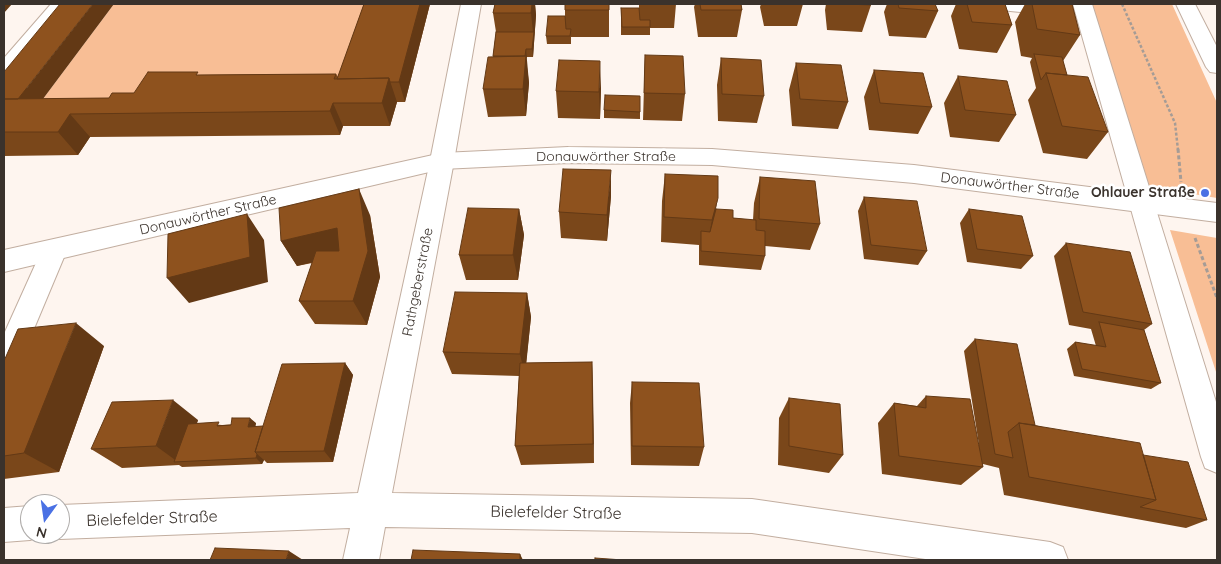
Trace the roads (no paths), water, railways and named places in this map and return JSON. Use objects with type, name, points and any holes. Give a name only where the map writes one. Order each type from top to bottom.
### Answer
[{"type":"street","points":[[4,71],[61,4]]},
{"type":"street","name":"Rathgeberstraße","points":[[361,560],[442,161],[471,4]]},
{"type":"street","points":[[1000,4],[1083,8],[1217,457]]},
{"type":"street","points":[[1185,4],[1217,67]]},
{"type":"street","name":"Donauwörther Straße","points":[[4,261],[442,161],[568,155],[712,157],[914,174],[1141,202],[1217,214]]},
{"type":"street","points":[[4,365],[40,286],[54,250]]},
{"type":"street","name":"Bielefelder Straße","points":[[70,522],[372,510],[752,516],[1050,560]]},
{"type":"street","points":[[4,524],[20,524]]},
{"type":"place","name":"Ohlauer Straße","points":[[1205,193]]}]
